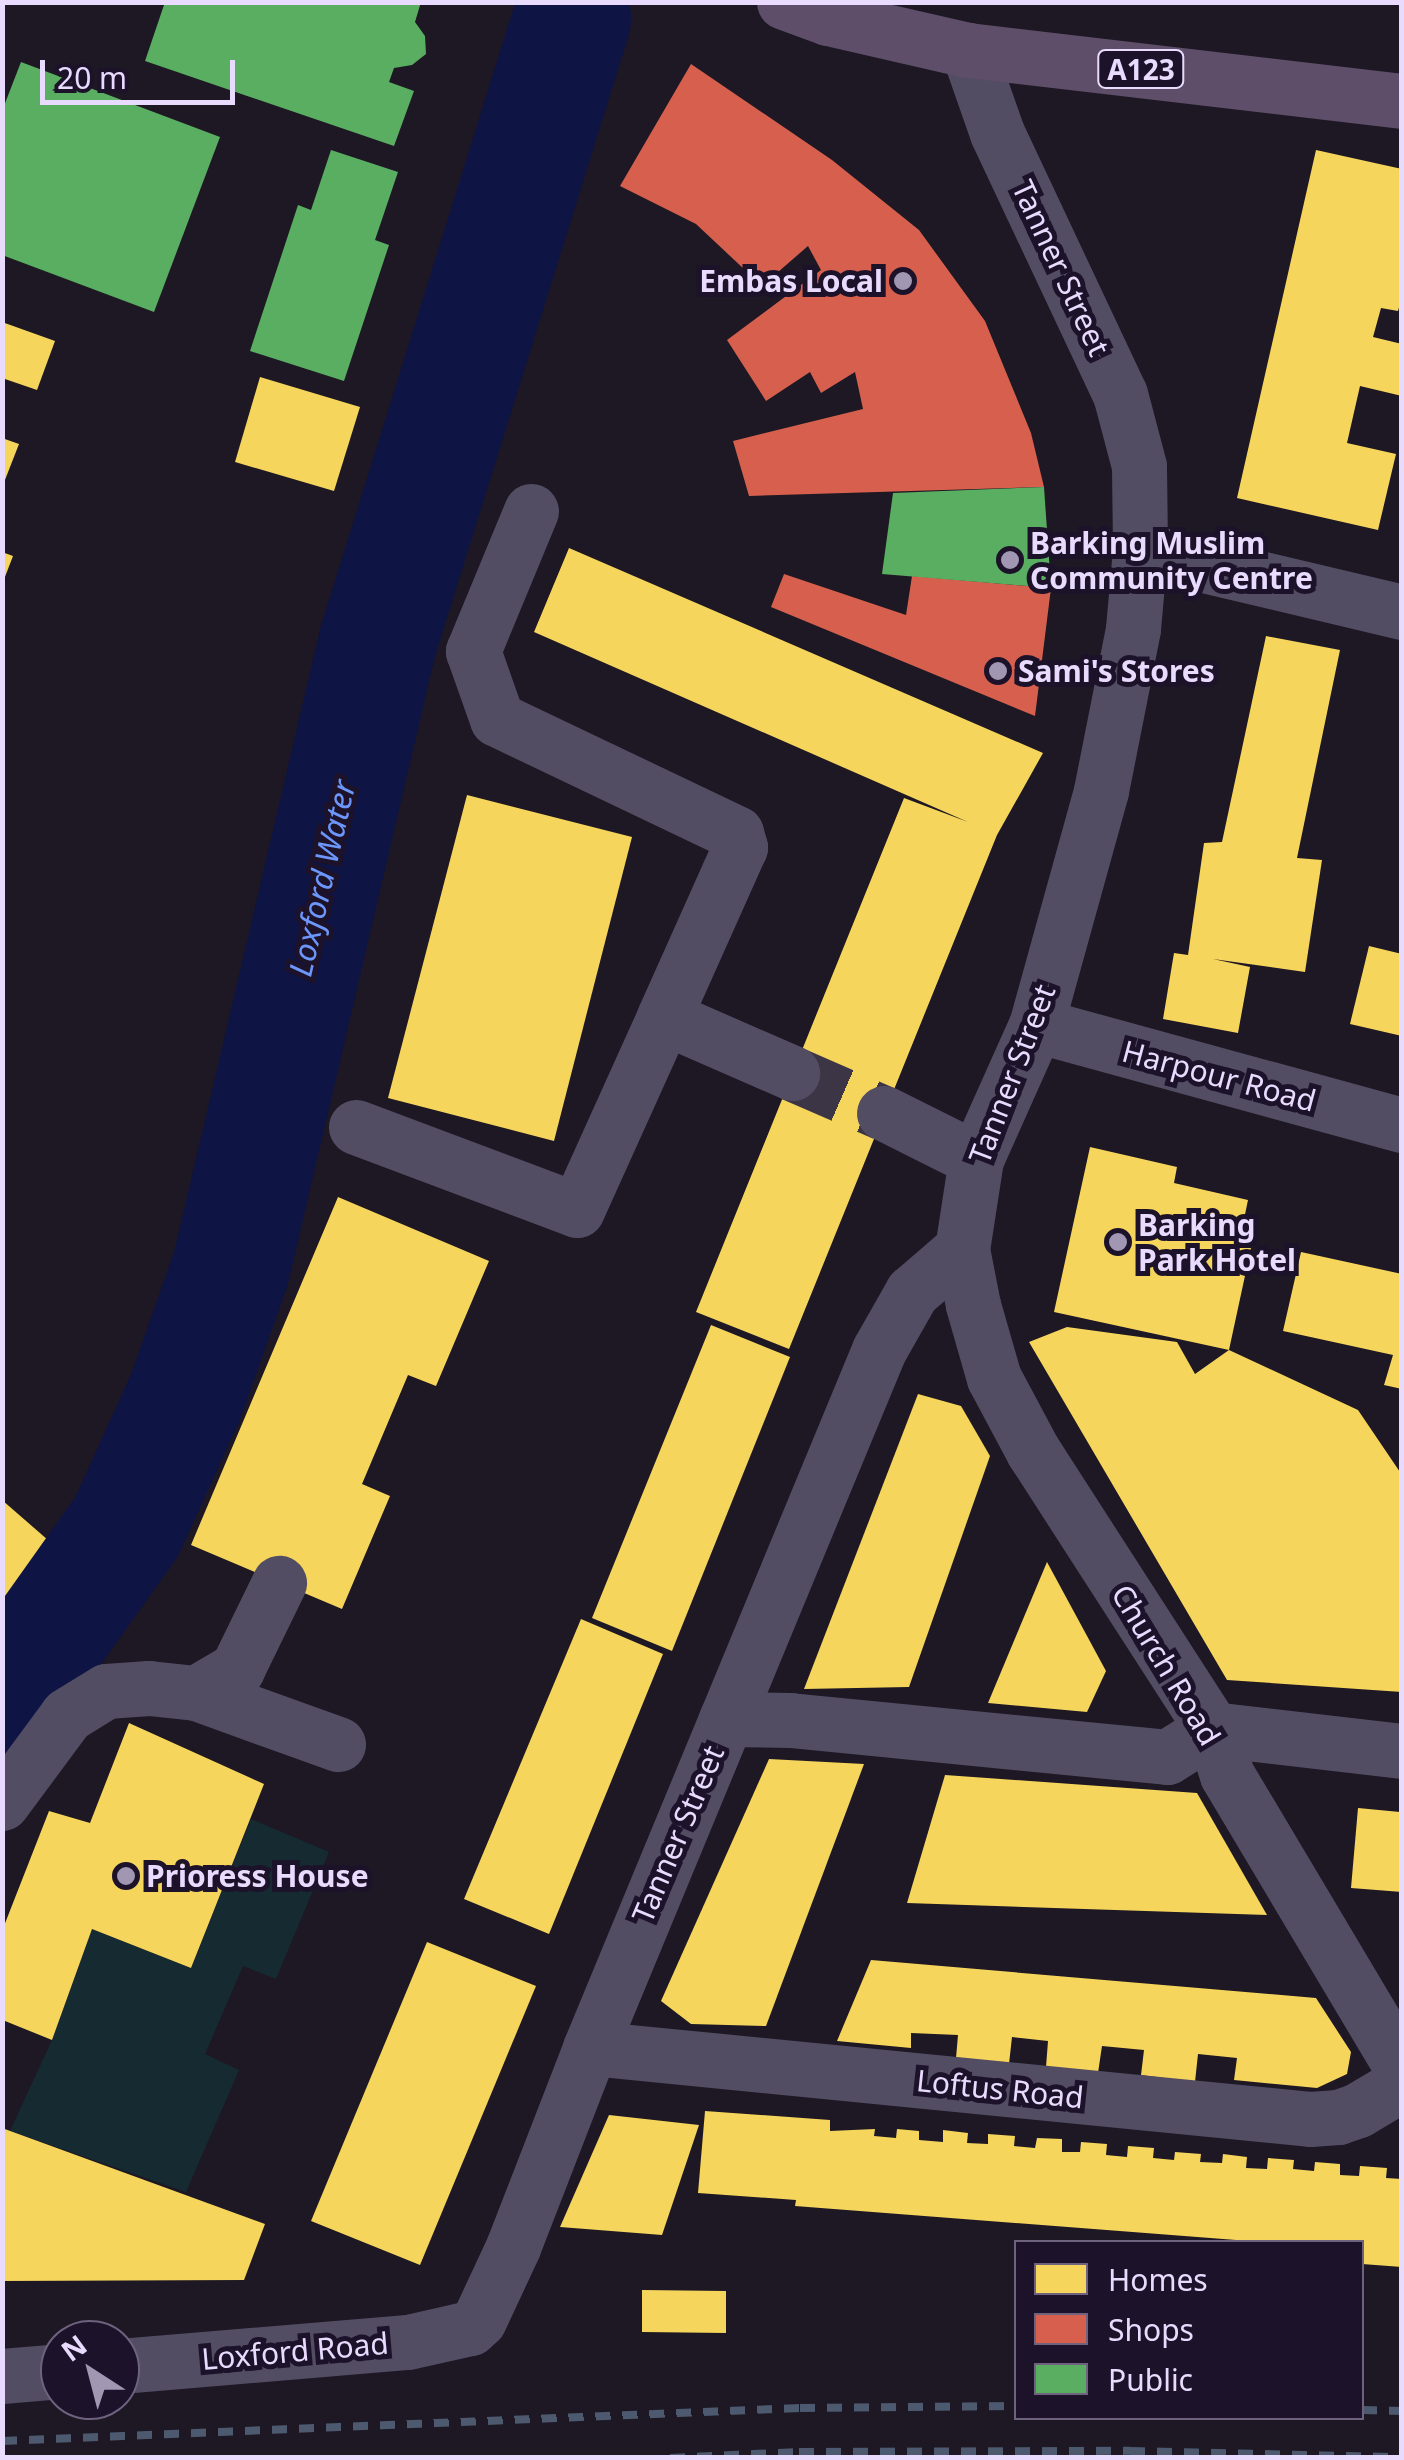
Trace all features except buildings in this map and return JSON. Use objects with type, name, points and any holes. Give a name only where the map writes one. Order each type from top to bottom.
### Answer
[{"type":"main road","name":"A123","points":[[784,2],[828,18],[968,50],[1402,101]]},
{"type":"street","name":"Tanner Street","points":[[470,2328],[484,2311],[513,2247],[590,2048],[898,1313],[920,1284],[962,1249],[976,1159],[1036,1025],[1101,790],[1133,629],[1140,550],[1140,466],[1120,394],[996,133],[968,50]]},
{"type":"street","points":[[356,1126],[577,1210],[740,847],[736,833],[497,719],[473,651],[531,510]]},
{"type":"street","points":[[1140,550],[1402,612]]},
{"type":"street","points":[[664,1016],[792,1073]]},
{"type":"street","name":"Harpour Road","points":[[1036,1025],[1402,1126]]},
{"type":"street","points":[[884,1113],[976,1159]]},
{"type":"street","name":"Church Road","points":[[962,1249],[973,1305],[1002,1392],[1044,1468],[1212,1729],[1227,1775],[1402,2068]]},
{"type":"street","points":[[196,1693],[237,1669],[279,1584]]},
{"type":"street","points":[[2,1803],[67,1715],[106,1690],[149,1688],[196,1693],[338,1744]]},
{"type":"street","points":[[726,1719],[790,1720],[1167,1757],[1212,1729],[1402,1751]]},
{"type":"street","name":"Loftus Road","points":[[590,2048],[1310,2120],[1338,2118],[1402,2084]]},
{"type":"street","name":"Loxford Road","points":[[140,2364],[408,2342],[470,2328]]},
{"type":"street","points":[[2,2376],[40,2373]]},
{"type":"shaded area","points":[[251,1819],[329,1852],[276,1979],[243,1966],[205,2054],[239,2070],[186,2192],[10,2131],[52,2040],[92,1929],[191,1968]]},
{"type":"waterway","name":"Loxford Water","points":[[2,1702],[127,1526],[186,1396],[231,1268],[378,641],[572,19]]},
{"type":"tunnel","points":[[792,1073],[884,1113]]},
{"type":"railway","points":[[2,2441],[800,2408],[1014,2406]]},
{"type":"railway","points":[[1364,2410],[1402,2411]]},
{"type":"railway","points":[[670,2458],[799,2452],[1130,2451],[1402,2457]]},
{"type":"place","name":"Embas Local","points":[[903,281]]},
{"type":"place","name":"Barking Muslim Community Centre","points":[[1010,560]]},
{"type":"place","name":"Sami's Stores","points":[[998,671]]},
{"type":"place","name":"Barking Park Hotel","points":[[1118,1242]]},
{"type":"place","name":"Prioress House","points":[[126,1876]]}]
